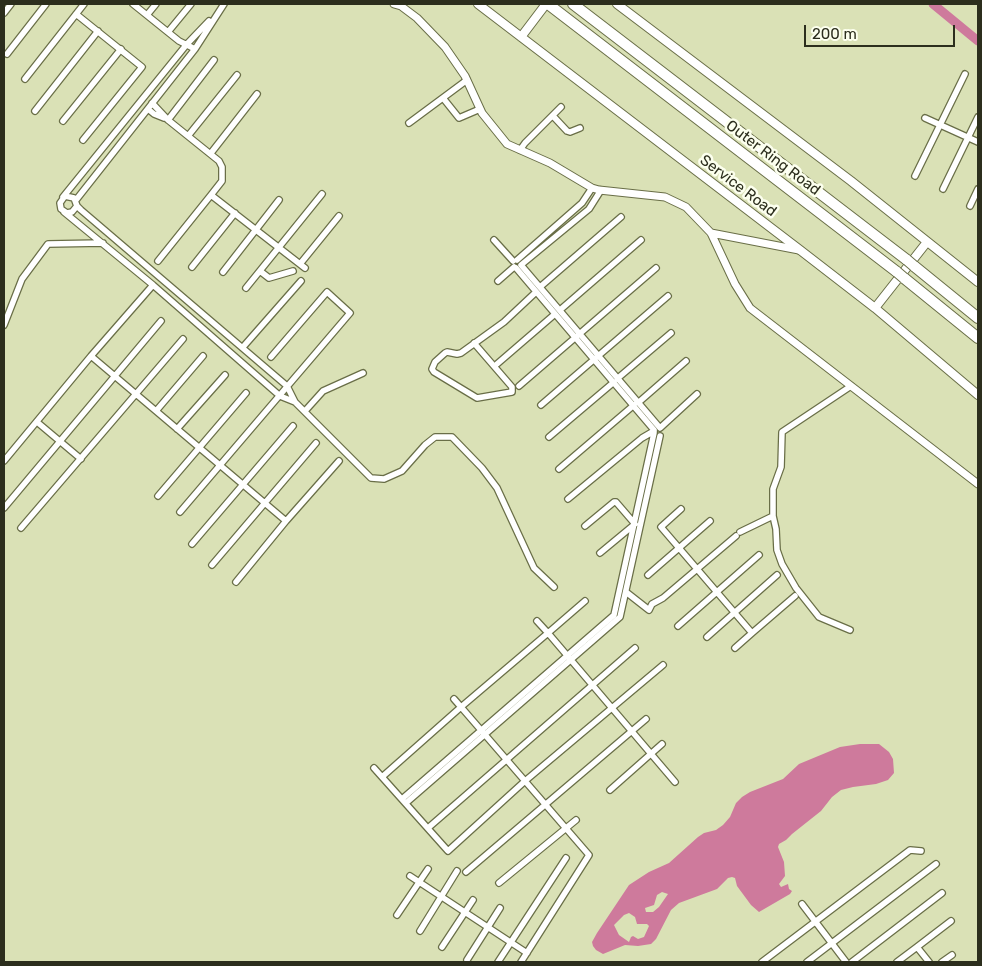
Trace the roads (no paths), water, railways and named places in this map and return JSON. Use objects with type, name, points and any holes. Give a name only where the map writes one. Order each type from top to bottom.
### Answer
[{"type":"highway","name":"Outer Ring Road","points":[[548,4],[901,275],[978,338]]},
{"type":"highway","name":"Outer Ring Road","points":[[573,4],[910,263],[978,318]]},
{"type":"main road","name":"Service Road","points":[[478,4],[800,250],[874,308],[978,395]]},
{"type":"main road","points":[[521,37],[548,4]]},
{"type":"main road","points":[[617,4],[828,163],[978,282]]},
{"type":"main road","points":[[874,308],[927,242]]},
{"type":"street","points":[[4,13],[11,4]]},
{"type":"street","points":[[7,54],[46,4]]},
{"type":"street","points":[[25,79],[84,4]]},
{"type":"street","points":[[133,4],[179,40],[195,49]]},
{"type":"street","points":[[147,15],[156,4]]},
{"type":"street","points":[[168,32],[190,4]]},
{"type":"street","points":[[224,4],[187,44],[143,98],[63,198],[60,206],[64,212],[153,285],[280,396],[295,402],[371,478],[384,479],[402,471],[425,445],[435,437],[452,437],[482,468],[497,488],[534,568],[554,587]]},
{"type":"street","points":[[394,4],[401,6],[417,18],[445,47],[467,80],[480,109],[507,144],[550,164],[592,188],[665,197],[686,207],[711,233],[735,284],[750,308],[978,484]]},
{"type":"street","points":[[64,212],[72,212],[76,203],[195,49],[217,13]]},
{"type":"street","points":[[76,14],[142,66],[83,140]]},
{"type":"street","points":[[35,111],[98,31]]},
{"type":"street","points":[[63,121],[121,49]]},
{"type":"street","points":[[168,120],[214,60]]},
{"type":"street","points":[[915,176],[965,74]]},
{"type":"street","points":[[188,136],[237,76]]},
{"type":"street","points":[[409,123],[467,80]]},
{"type":"street","points":[[211,153],[257,94]]},
{"type":"street","points":[[143,98],[150,106],[211,153],[222,167],[223,175],[222,181],[158,261]]},
{"type":"street","points":[[443,98],[459,118],[480,109]]},
{"type":"street","points":[[520,150],[561,107]]},
{"type":"street","points":[[552,116],[567,131],[570,132],[580,128]]},
{"type":"street","points":[[943,189],[978,117]]},
{"type":"street","points":[[925,118],[978,142]]},
{"type":"street","points":[[105,146],[114,153]]},
{"type":"street","points":[[498,281],[582,203],[592,188]]},
{"type":"street","points":[[970,206],[978,189]]},
{"type":"street","points":[[516,264],[590,209],[602,190]]},
{"type":"street","points":[[246,288],[322,194]]},
{"type":"street","points":[[211,195],[302,266],[339,216]]},
{"type":"street","points":[[63,198],[68,196],[243,347],[287,386],[295,402]]},
{"type":"street","points":[[223,272],[279,200]]},
{"type":"street","points":[[192,266],[235,213]]},
{"type":"street","points":[[474,343],[512,387],[512,392],[477,398],[432,370],[435,362],[444,353],[459,354],[474,343],[504,322],[538,289],[622,217]]},
{"type":"street","points":[[711,233],[800,250]]},
{"type":"street","points":[[404,801],[620,617],[656,431],[636,403],[597,357],[494,240]]},
{"type":"street","points":[[497,364],[642,240]]},
{"type":"street","points":[[4,325],[22,279],[48,244],[103,243]]},
{"type":"street","points":[[519,386],[656,268]]},
{"type":"street","points":[[260,271],[269,278],[293,271]]},
{"type":"street","points":[[243,347],[301,282]]},
{"type":"street","points":[[4,461],[153,285]]},
{"type":"street","points":[[180,512],[350,313],[327,292],[271,356]]},
{"type":"street","points":[[541,405],[668,296]]},
{"type":"street","points":[[4,508],[161,321]]},
{"type":"street","points":[[219,343],[227,333]]},
{"type":"street","points":[[549,438],[671,333]]},
{"type":"street","points":[[21,528],[183,339]]},
{"type":"street","points":[[91,356],[286,521]]},
{"type":"street","points":[[156,411],[203,356]]},
{"type":"street","points":[[559,469],[686,361]]},
{"type":"street","points":[[305,411],[323,391],[363,373]]},
{"type":"street","points":[[177,429],[225,375]]},
{"type":"street","points":[[850,630],[819,617],[796,588],[782,564],[776,550],[773,489],[781,467],[782,432],[851,386]]},
{"type":"street","points":[[158,496],[246,393]]},
{"type":"street","points":[[568,499],[642,438],[656,431],[697,394]]},
{"type":"street","points":[[37,422],[81,459]]},
{"type":"street","points":[[192,544],[293,426]]},
{"type":"street","points":[[569,659],[616,613],[656,431]]},
{"type":"street","points":[[212,565],[316,443]]},
{"type":"street","points":[[236,582],[339,461]]},
{"type":"street","points":[[585,526],[614,502],[635,524]]},
{"type":"street","points":[[681,509],[660,527],[752,633]]},
{"type":"street","points":[[626,592],[649,610],[652,604],[663,598],[738,534],[773,516]]},
{"type":"street","points":[[648,575],[710,521]]},
{"type":"street","points":[[600,553],[635,524]]},
{"type":"street","points":[[678,626],[759,555]]},
{"type":"street","points":[[707,637],[777,575]]},
{"type":"street","points":[[735,648],[795,596]]},
{"type":"street","points":[[382,777],[585,601]]},
{"type":"street","points":[[537,621],[675,782]]},
{"type":"street","points":[[428,828],[635,648]]},
{"type":"street","points":[[374,768],[448,851],[525,781],[662,665]]},
{"type":"street","points":[[454,698],[585,850],[588,856],[588,859],[521,962]]},
{"type":"street","points":[[466,872],[646,719]]},
{"type":"street","points":[[610,790],[662,744]]},
{"type":"street","points":[[499,884],[576,820]]},
{"type":"street","points":[[762,962],[910,850],[921,850]]},
{"type":"street","points":[[498,962],[566,858]]},
{"type":"street","points":[[807,962],[936,864]]},
{"type":"street","points":[[397,915],[428,869]]},
{"type":"street","points":[[420,931],[458,871]]},
{"type":"street","points":[[410,876],[527,953]]},
{"type":"street","points":[[852,962],[942,893]]},
{"type":"street","points":[[442,947],[473,900]]},
{"type":"street","points":[[802,904],[846,962]]},
{"type":"street","points":[[467,960],[500,908]]},
{"type":"street","points":[[897,962],[951,921]]},
{"type":"street","points":[[917,947],[929,962]]},
{"type":"street","points":[[942,962],[952,955]]},
{"type":"waterway","points":[[933,4],[978,41]]}]
